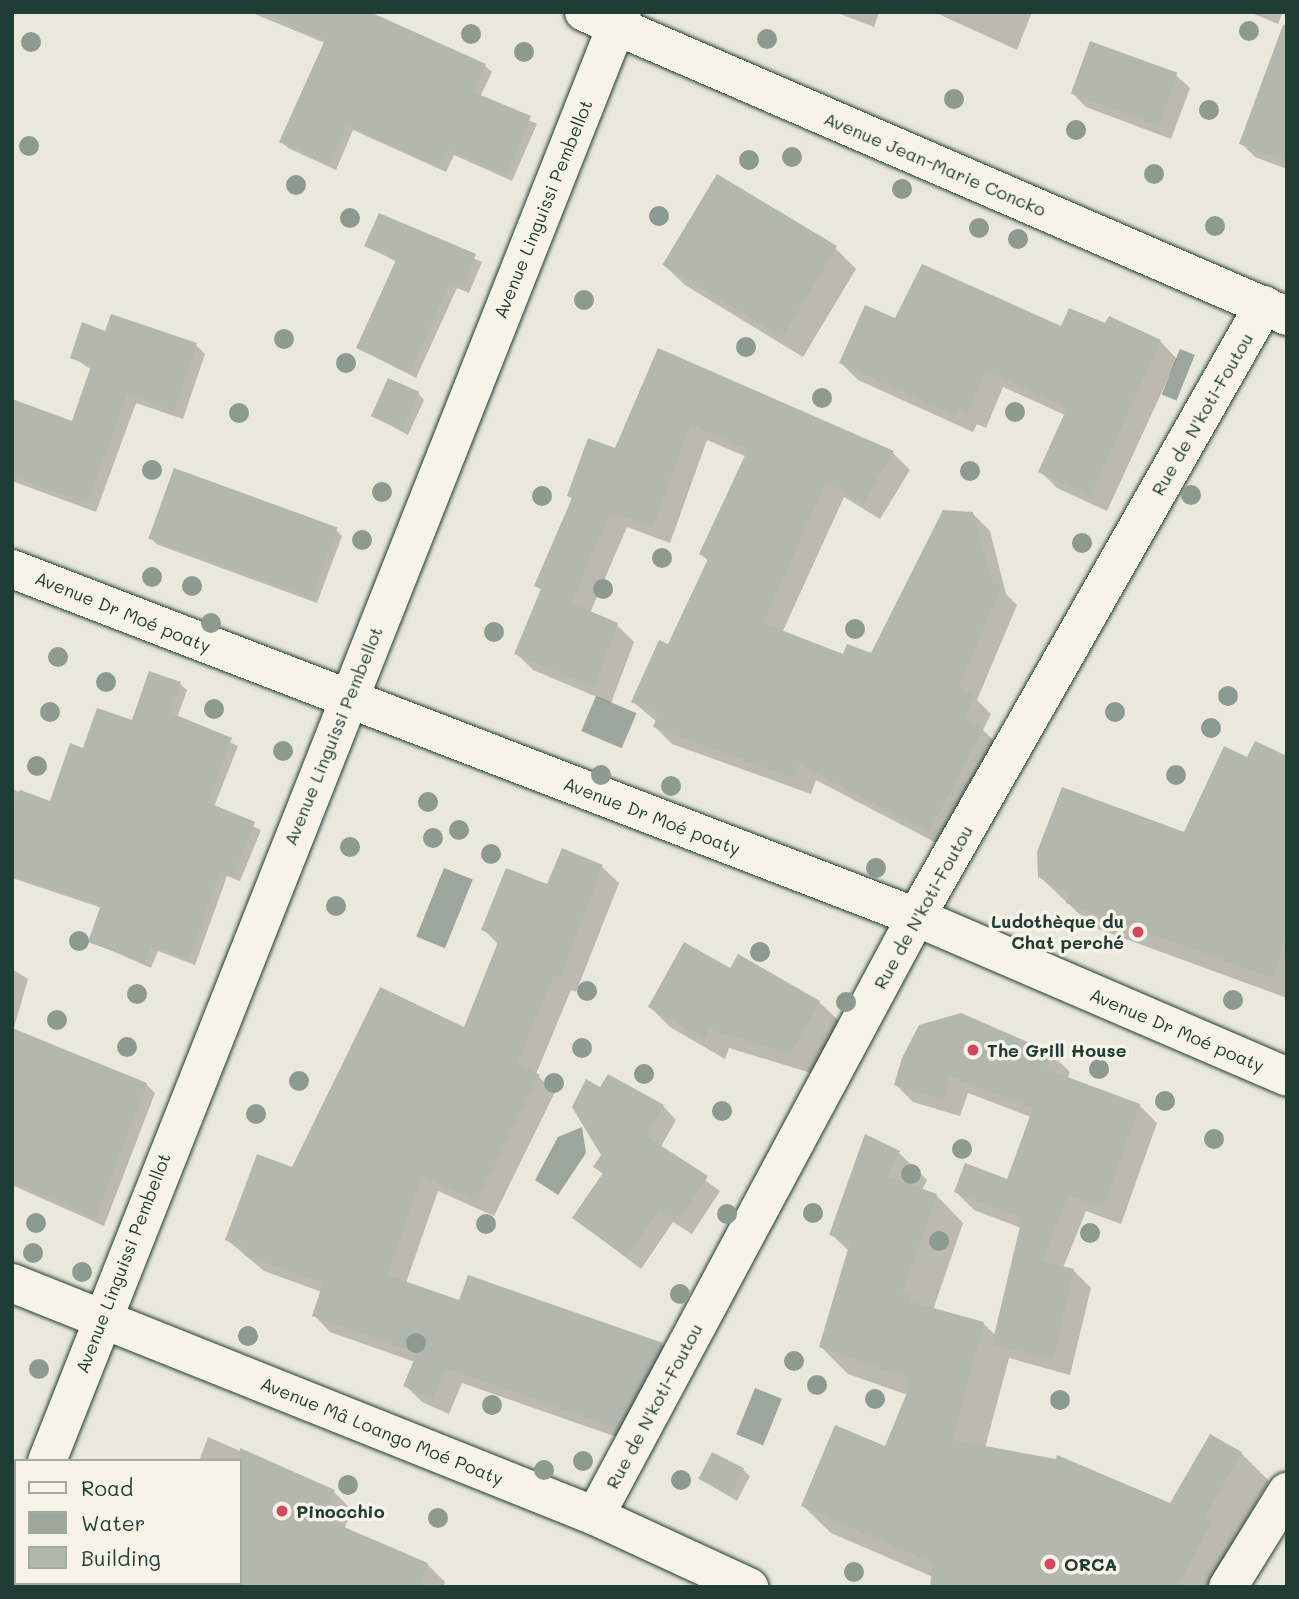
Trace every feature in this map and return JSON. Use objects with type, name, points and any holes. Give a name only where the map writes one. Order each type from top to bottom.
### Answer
[{"type":"street","name":"Avenue Jean-Marie Concko","points":[[607,17],[1275,311]]},
{"type":"street","name":"Avenue Linguissi Pembellot","points":[[48,1459],[100,1318],[347,700],[607,17]]},
{"type":"street","name":"Rue de N'koti-Foutou","points":[[595,1516],[916,917],[1275,311]]},
{"type":"street","name":"Avenue Dr Moé poaty","points":[[12,569],[916,917],[1287,1077]]},
{"type":"street","name":"Avenue Mâ Loango Moé Poaty","points":[[12,1283],[595,1516],[749,1587]]},
{"type":"street","points":[[1228,1587],[1287,1492]]},
{"type":"water","points":[[1180,349],[1195,355],[1176,400],[1162,394]]},
{"type":"water","points":[[596,696],[637,713],[622,748],[581,731]]},
{"type":"water","points":[[444,868],[473,880],[445,948],[416,937]]},
{"type":"water","points":[[582,1127],[586,1153],[558,1195],[535,1180],[558,1137]]},
{"type":"water","points":[[755,1388],[782,1399],[763,1445],[736,1434]]},
{"type":"building","points":[[259,12],[370,12],[486,64],[473,92],[531,116],[506,175],[447,149],[439,167],[347,125],[329,164],[279,142],[325,40]]},
{"type":"building","points":[[1283,25],[1287,26],[1287,161],[1239,144]]},
{"type":"building","points":[[1090,41],[1177,73],[1158,125],[1071,94]]},
{"type":"building","points":[[717,174],[837,246],[782,337],[662,265]]},
{"type":"building","points":[[379,213],[476,254],[462,288],[450,283],[409,373],[356,348],[396,260],[364,246]]},
{"type":"building","points":[[922,264],[1061,326],[1069,308],[1105,323],[1109,316],[1161,340],[1090,496],[1038,472],[1067,408],[986,371],[968,412],[960,408],[956,416],[839,363],[865,305],[895,318]]},
{"type":"building","points":[[111,314],[197,343],[174,411],[127,394],[87,504],[12,476],[12,399],[72,421],[91,366],[70,358],[82,322],[105,331]]},
{"type":"building","points":[[658,348],[894,451],[863,504],[826,482],[763,623],[843,654],[847,644],[871,653],[943,510],[973,512],[992,582],[1001,586],[959,687],[975,696],[964,718],[983,728],[929,832],[799,764],[794,778],[653,727],[658,714],[631,702],[659,640],[668,644],[708,559],[699,554],[748,449],[690,424],[653,527],[610,512],[571,603],[618,623],[594,687],[514,654],[541,589],[534,586],[572,498],[567,496],[588,438],[615,448]]},
{"type":"building","points":[[388,378],[419,392],[402,430],[371,416]]},
{"type":"building","points":[[174,468],[338,528],[312,598],[148,538]]},
{"type":"building","points":[[149,671],[181,682],[171,713],[232,738],[207,802],[255,822],[233,876],[220,871],[189,959],[151,946],[145,963],[88,942],[101,905],[12,875],[12,811],[20,790],[50,801],[70,743],[83,748],[97,708],[132,720]]},
{"type":"building","points":[[1255,741],[1287,756],[1287,932],[1273,978],[1066,903],[1068,893],[1038,877],[1037,852],[1062,787],[1184,832],[1224,746],[1247,757]]},
{"type":"building","points":[[562,848],[603,865],[560,977],[554,975],[517,1063],[540,1075],[477,1201],[422,1176],[387,1275],[459,1300],[468,1275],[663,1343],[617,1428],[446,1368],[432,1399],[403,1386],[417,1353],[312,1316],[323,1283],[245,1255],[248,1249],[225,1240],[257,1154],[292,1167],[380,987],[464,1027],[500,937],[481,930],[506,868],[547,884]]},
{"type":"building","points":[[684,942],[730,968],[738,954],[820,1001],[790,1054],[709,1029],[704,1039],[648,1007]]},
{"type":"building","points":[[961,1013],[1053,1053],[1046,1069],[1140,1104],[1103,1208],[1068,1195],[1042,1261],[1074,1269],[1053,1359],[992,1344],[1022,1218],[954,1192],[965,1163],[1007,1179],[1033,1108],[950,1076],[943,1100],[894,1085],[902,1058],[919,1025]]},
{"type":"building","points":[[12,1028],[147,1083],[95,1218],[12,1181]]},
{"type":"building","points":[[608,1074],[664,1105],[646,1136],[708,1176],[678,1222],[659,1210],[626,1257],[572,1218],[603,1173],[593,1167],[601,1155],[572,1107],[586,1079],[600,1087]]},
{"type":"building","points":[[865,1134],[900,1151],[887,1176],[937,1194],[902,1293],[910,1296],[908,1301],[984,1322],[952,1440],[1056,1459],[1057,1455],[1170,1503],[1210,1434],[1242,1452],[1204,1518],[1212,1521],[1177,1587],[930,1587],[933,1563],[801,1506],[835,1425],[885,1446],[911,1383],[904,1382],[906,1377],[819,1347],[850,1242],[829,1235]]},
{"type":"building","points":[[240,1448],[335,1490],[323,1518],[428,1563],[418,1587],[240,1587]]},
{"type":"building","points":[[712,1452],[744,1468],[730,1495],[698,1479]]},
{"type":"place","name":"Ludothèque du Chat perché","points":[[1138,932]]},
{"type":"place","name":"The Grill House","points":[[973,1050]]},
{"type":"place","name":"Pinocchio","points":[[282,1511]]},
{"type":"place","name":"ORCA","points":[[1050,1564]]}]
